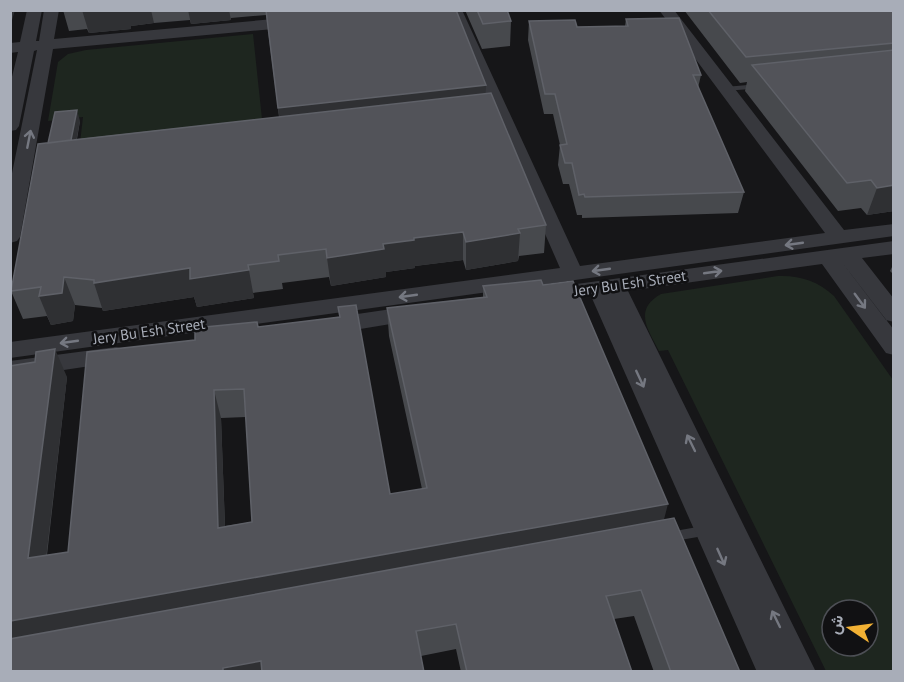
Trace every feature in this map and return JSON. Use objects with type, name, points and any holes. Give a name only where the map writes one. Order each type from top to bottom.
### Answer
[{"type":"street","points":[[10,126],[19,48],[35,10]]},
{"type":"street","points":[[10,237],[52,10]]},
{"type":"street","points":[[454,10],[495,114],[573,274]]},
{"type":"street","points":[[666,10],[725,89],[837,249],[894,347]]},
{"type":"street","points":[[19,48],[312,20]]},
{"type":"street","name":"Jery Bu Esh Street","points":[[10,370],[607,287],[837,249],[894,230]]},
{"type":"street","name":"Jery Bu Esh Street","points":[[10,350],[573,274],[837,249],[894,247]]},
{"type":"street","points":[[837,249],[894,315]]},
{"type":"street","points":[[607,287],[709,530],[772,672]]},
{"type":"street","points":[[607,287],[801,672]]},
{"type":"lane","points":[[725,89],[770,84]]},
{"type":"lane","points":[[650,541],[709,530]]},
{"type":"shaded area","points":[[253,34],[264,138],[78,160],[83,117],[48,121],[58,62],[68,54],[86,50]]},
{"type":"shaded area","points":[[778,276],[808,280],[834,296],[893,380],[893,671],[826,671],[668,350],[659,351],[647,328],[645,313],[652,300],[661,294]]},
{"type":"building","points":[[266,10],[456,10],[486,85],[278,108]]},
{"type":"building","points":[[477,10],[507,10],[511,21],[483,24]]},
{"type":"building","points":[[708,10],[894,10],[894,43],[746,57]]},
{"type":"building","points":[[679,18],[701,75],[693,75],[744,192],[585,197],[584,194],[579,195],[572,163],[565,163],[560,145],[567,144],[555,94],[545,94],[529,21],[575,20],[577,27],[628,26],[626,19]]},
{"type":"building","points":[[894,50],[894,185],[877,188],[871,180],[847,183],[752,65]]},
{"type":"building","points":[[491,93],[546,225],[518,229],[520,233],[466,242],[463,232],[414,238],[414,240],[383,244],[384,249],[327,258],[326,249],[278,255],[279,261],[248,265],[249,270],[190,279],[190,268],[94,283],[94,280],[64,277],[62,293],[39,296],[41,287],[11,291],[38,144]]},
{"type":"building","points":[[77,110],[71,140],[48,143],[55,112]]},
{"type":"building","points":[[541,280],[543,285],[573,281],[668,504],[10,621],[10,366],[35,362],[36,352],[55,349],[28,558],[68,552],[87,352],[195,340],[195,328],[257,322],[258,327],[340,317],[338,307],[356,305],[390,494],[427,488],[387,308],[487,297],[483,286]],"holes":[[[244,389],[252,522],[218,528],[214,390]]]},
{"type":"building","points":[[674,518],[740,672],[671,672],[641,590],[606,596],[632,672],[467,672],[456,624],[416,631],[424,672],[262,672],[261,661],[223,668],[223,672],[10,672],[10,639]]}]
